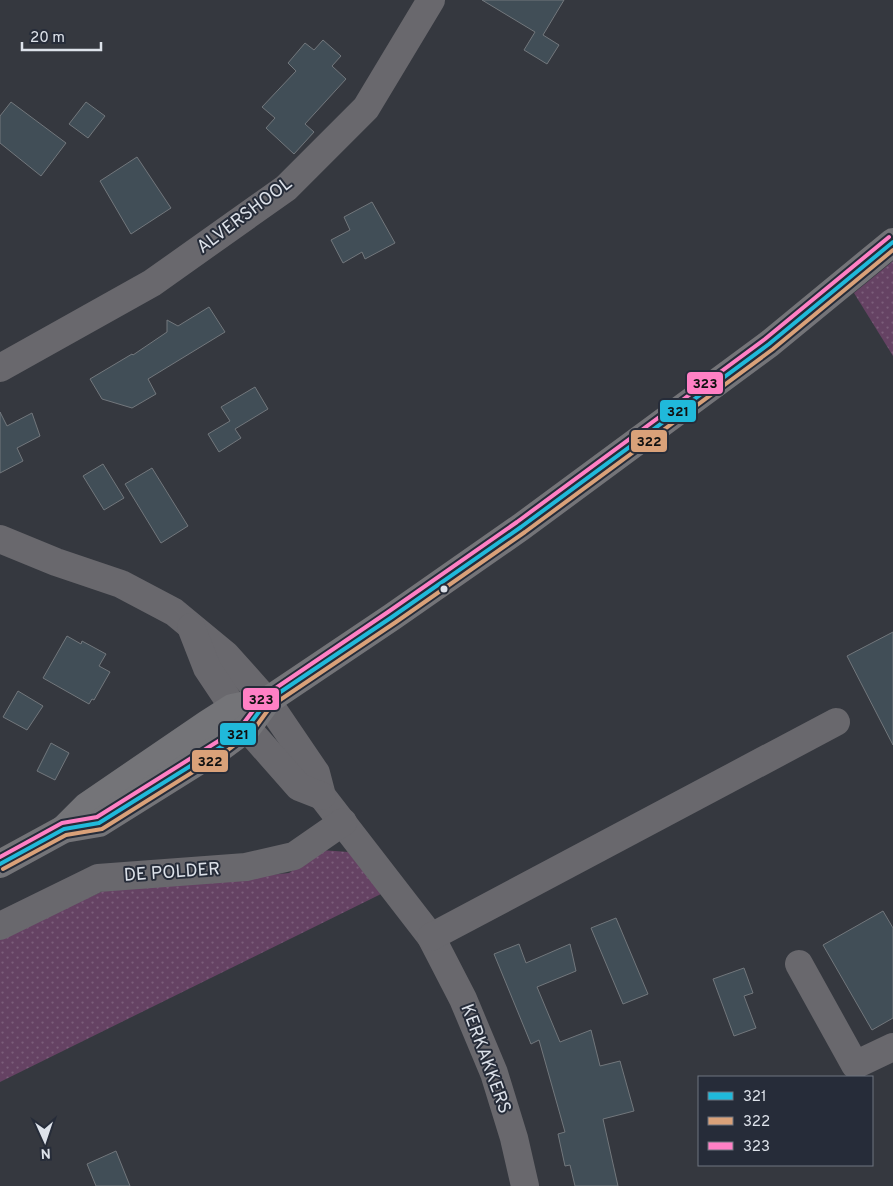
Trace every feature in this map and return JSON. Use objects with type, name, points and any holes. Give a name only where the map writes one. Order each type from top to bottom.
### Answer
[{"type":"main road","points":[[0,864],[64,829],[99,823],[224,745],[240,718],[392,617],[521,527],[769,344],[893,242]]},
{"type":"street","name":"ALVERSHOOL","points":[[0,368],[152,283],[286,188],[366,108],[431,0]]},
{"type":"street","name":"KERKAKKERS","points":[[0,538],[56,562],[121,584],[174,612],[226,655],[267,701],[316,773],[322,796],[431,937],[463,999],[494,1073],[514,1138],[525,1186]]},
{"type":"street","name":"KERKAKKERS","points":[[190,626],[207,668],[240,718],[299,787],[322,796]]},
{"type":"street","points":[[431,937],[836,722]]},
{"type":"street","name":"DE POLDER","points":[[0,926],[98,878],[246,868],[294,856],[343,822]]},
{"type":"street","points":[[798,964],[855,1065],[893,1047]]},
{"type":"shaded area","points":[[893,261],[893,356],[854,293]]},
{"type":"shaded area","points":[[320,850],[349,852],[381,894],[0,1082],[0,938],[103,891],[289,873]]},
{"type":"building","points":[[482,0],[564,0],[543,35],[559,45],[547,64],[524,50],[535,32]]},
{"type":"building","points":[[323,40],[341,56],[332,66],[346,79],[305,124],[314,132],[294,154],[266,128],[275,118],[262,107],[296,71],[288,63],[305,43],[314,50]]},
{"type":"building","points":[[11,102],[66,143],[41,176],[0,143],[0,116]]},
{"type":"building","points":[[86,102],[105,116],[88,138],[69,124]]},
{"type":"building","points":[[137,157],[171,208],[131,234],[100,181]]},
{"type":"building","points":[[372,202],[395,243],[365,259],[362,252],[343,263],[331,240],[350,230],[344,217]]},
{"type":"building","points":[[209,307],[225,332],[148,379],[156,394],[132,408],[102,399],[90,379],[133,355],[167,332],[167,320],[178,326]]},
{"type":"building","points":[[255,387],[268,409],[235,429],[241,438],[219,452],[208,434],[230,421],[221,407]]},
{"type":"building","points":[[0,412],[7,426],[32,413],[40,436],[17,448],[23,461],[0,473]]},
{"type":"building","points":[[103,464],[124,498],[104,510],[83,476]]},
{"type":"building","points":[[152,468],[188,526],[161,543],[125,484]]},
{"type":"building","points":[[893,632],[893,745],[847,656]]},
{"type":"building","points":[[67,636],[81,644],[82,641],[106,654],[99,666],[110,672],[94,700],[92,699],[89,704],[43,678]]},
{"type":"building","points":[[18,691],[43,706],[27,730],[3,717]]},
{"type":"building","points":[[51,743],[69,753],[55,780],[37,771]]},
{"type":"building","points":[[883,911],[893,928],[893,1018],[872,1030],[823,945]]},
{"type":"building","points":[[616,918],[648,994],[623,1004],[591,928]]},
{"type":"building","points":[[519,944],[526,963],[570,944],[576,971],[537,987],[560,1042],[591,1030],[600,1066],[620,1061],[634,1111],[603,1119],[618,1186],[575,1186],[570,1165],[565,1166],[558,1134],[565,1132],[539,1040],[531,1044],[494,954]]},
{"type":"building","points":[[744,968],[753,993],[744,996],[756,1028],[734,1036],[713,979]]},
{"type":"building","points":[[116,1151],[130,1186],[96,1186],[87,1164]]},
{"type":"transit line","name":"323","points":[[0,857],[62,823],[97,817],[243,724],[264,696],[517,522],[765,339],[889,237]]},
{"type":"transit line","name":"321","points":[[0,864],[64,829],[99,823],[224,745],[247,728],[267,701],[521,527],[769,344],[893,242]]},
{"type":"transit line","name":"322","points":[[3,869],[66,835],[102,829],[228,750],[252,732],[271,706],[525,532],[773,349],[893,250]]}]
